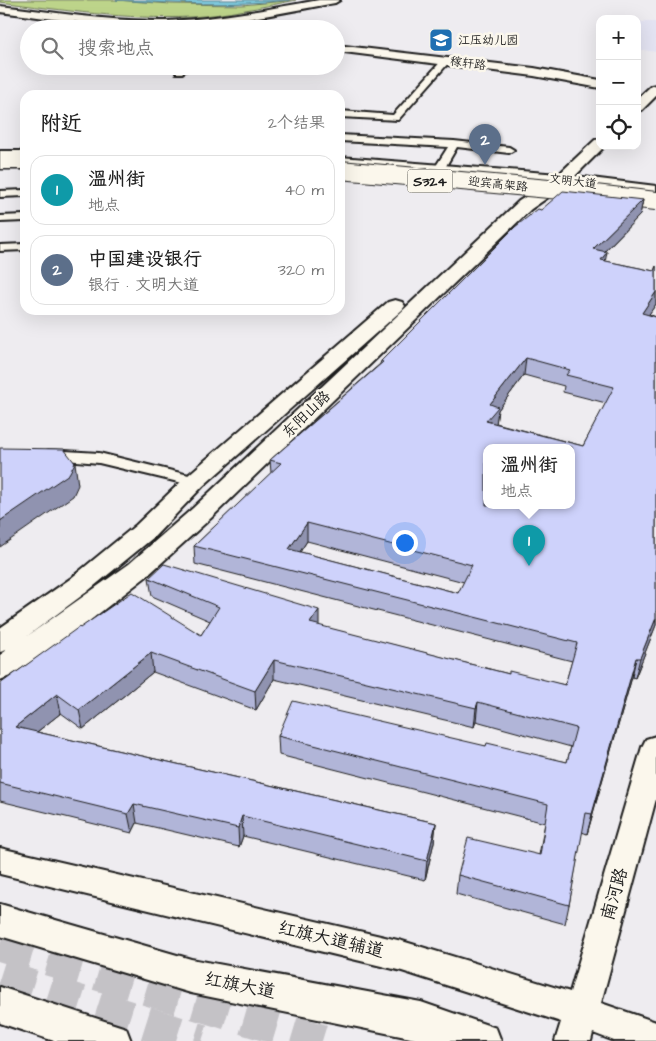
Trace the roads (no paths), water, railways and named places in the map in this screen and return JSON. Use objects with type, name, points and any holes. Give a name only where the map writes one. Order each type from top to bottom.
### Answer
[{"type":"highway","points":[[0,156],[20,157]]},
{"type":"highway","name":"迎宾高架路","points":[[345,163],[656,195]]},
{"type":"highway","points":[[0,164],[20,164]]},
{"type":"highway","name":"迎宾高架路","points":[[345,172],[560,190],[656,201]]},
{"type":"main road","points":[[193,20],[216,18],[322,0]]},
{"type":"main road","points":[[242,20],[335,0]]},
{"type":"main road","points":[[0,8],[100,20]]},
{"type":"main road","name":"稼轩路","points":[[345,49],[447,60],[534,72],[596,83]]},
{"type":"main road","points":[[638,105],[651,88]]},
{"type":"main road","name":"东阳山路","points":[[0,669],[70,622],[138,570],[209,506],[525,205],[534,187],[562,180],[593,136]]},
{"type":"main road","points":[[0,156],[20,153]]},
{"type":"main road","name":"文明大道","points":[[345,162],[439,167],[534,187],[656,206]]},
{"type":"main road","name":"东阳山路","points":[[0,642],[79,585],[145,531],[195,481],[456,252],[534,187],[554,165]]},
{"type":"main road","points":[[0,168],[20,168]]},
{"type":"main road","name":"文明大道","points":[[345,172],[434,181],[534,187]]},
{"type":"main road","name":"文明大道","points":[[562,180],[656,191]]},
{"type":"main road","name":"南河路","points":[[577,1026],[656,747]]},
{"type":"main road","name":"红旗大道辅道","points":[[0,861],[402,956],[577,1026],[656,1039]]},
{"type":"main road","name":"红旗大道","points":[[0,920],[191,976],[421,1021],[482,1041]]},
{"type":"main road","points":[[0,1006],[112,1041]]},
{"type":"street","points":[[345,114],[395,118],[447,60]]},
{"type":"street","points":[[345,138],[454,144],[509,150]]},
{"type":"street","points":[[439,167],[454,144]]},
{"type":"street","points":[[0,194],[20,193]]},
{"type":"street","points":[[0,219],[20,218]]},
{"type":"street","points":[[0,248],[20,247]]},
{"type":"street","points":[[30,454],[98,458],[195,481]]},
{"type":"water","points":[[116,0],[290,0],[203,4]]},
{"type":"tunnel","points":[[0,944],[322,1041]]},
{"type":"tunnel","points":[[0,977],[202,1041]]},
{"type":"place","name":"江压幼儿园","points":[[441,40]]},
{"type":"place","name":"中国建设银行","points":[[485,165]]},
{"type":"place","name":"温州街","points":[[529,566]]}]
